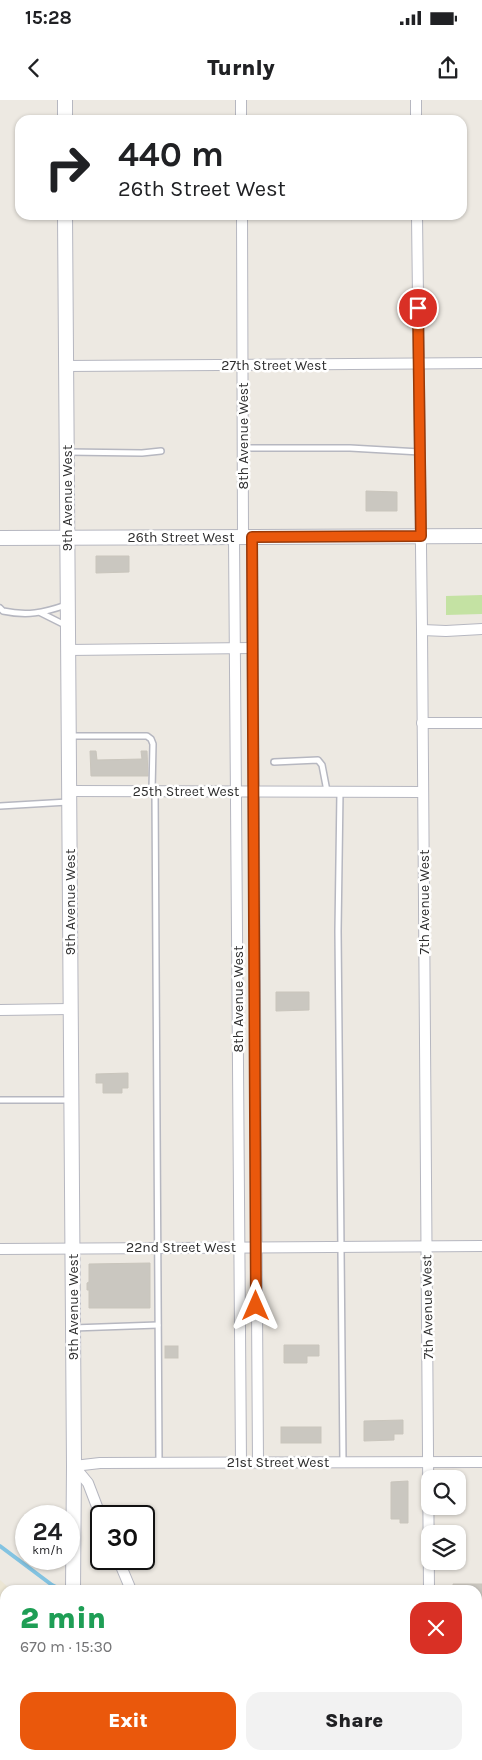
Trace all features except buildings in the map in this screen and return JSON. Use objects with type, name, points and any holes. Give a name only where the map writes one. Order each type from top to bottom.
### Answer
[{"type":"street","points":[[65,100],[65,115]]},
{"type":"street","points":[[241,100],[241,115]]},
{"type":"street","points":[[416,100],[416,115]]},
{"type":"street","name":"9th Avenue West","points":[[65,220],[74,1466],[73,1585]]},
{"type":"street","name":"8th Avenue West","points":[[241,1462],[235,648],[243,537],[242,220]]},
{"type":"street","name":"7th Avenue West","points":[[417,220],[429,1585]]},
{"type":"street","name":"27th Street West","points":[[66,366],[482,363]]},
{"type":"street","name":"26th Street West","points":[[0,538],[482,536]]},
{"type":"street","name":"8th Avenue West","points":[[243,537],[252,648],[258,1462]]},
{"type":"street","points":[[422,630],[482,629]]},
{"type":"street","points":[[68,650],[252,648]]},
{"type":"street","points":[[422,723],[482,722]]},
{"type":"street","name":"25th Street West","points":[[69,796],[154,791],[236,790],[423,792]]},
{"type":"street","points":[[0,1010],[70,1009]]},
{"type":"street","name":"22nd Street West","points":[[0,1249],[482,1246]]},
{"type":"street","name":"21st Street West","points":[[74,1466],[100,1463],[159,1462],[482,1462]]},
{"type":"street","points":[[74,1466],[88,1483],[96,1505]]},
{"type":"street","points":[[123,1570],[129,1585]]},
{"type":"lane","points":[[243,448],[350,448],[420,452]]},
{"type":"lane","points":[[67,452],[161,452]]},
{"type":"lane","points":[[0,608],[2,611],[9,612],[41,613],[67,605]]},
{"type":"lane","points":[[41,613],[67,626]]},
{"type":"lane","points":[[68,736],[147,736],[153,744],[159,1462]]},
{"type":"lane","points":[[274,762],[318,760],[322,765],[327,791]]},
{"type":"lane","points":[[340,791],[338,931],[343,1462]]},
{"type":"lane","points":[[0,806],[69,796]]},
{"type":"lane","points":[[0,1100],[71,1100]]},
{"type":"lane","points":[[73,1328],[158,1325]]},
{"type":"green space","points":[[482,595],[482,614],[446,615],[446,596]]},
{"type":"waterway","points":[[0,1546],[52,1585]]},
{"type":"route","points":[[256,1306],[252,537],[421,536],[418,308]]}]
